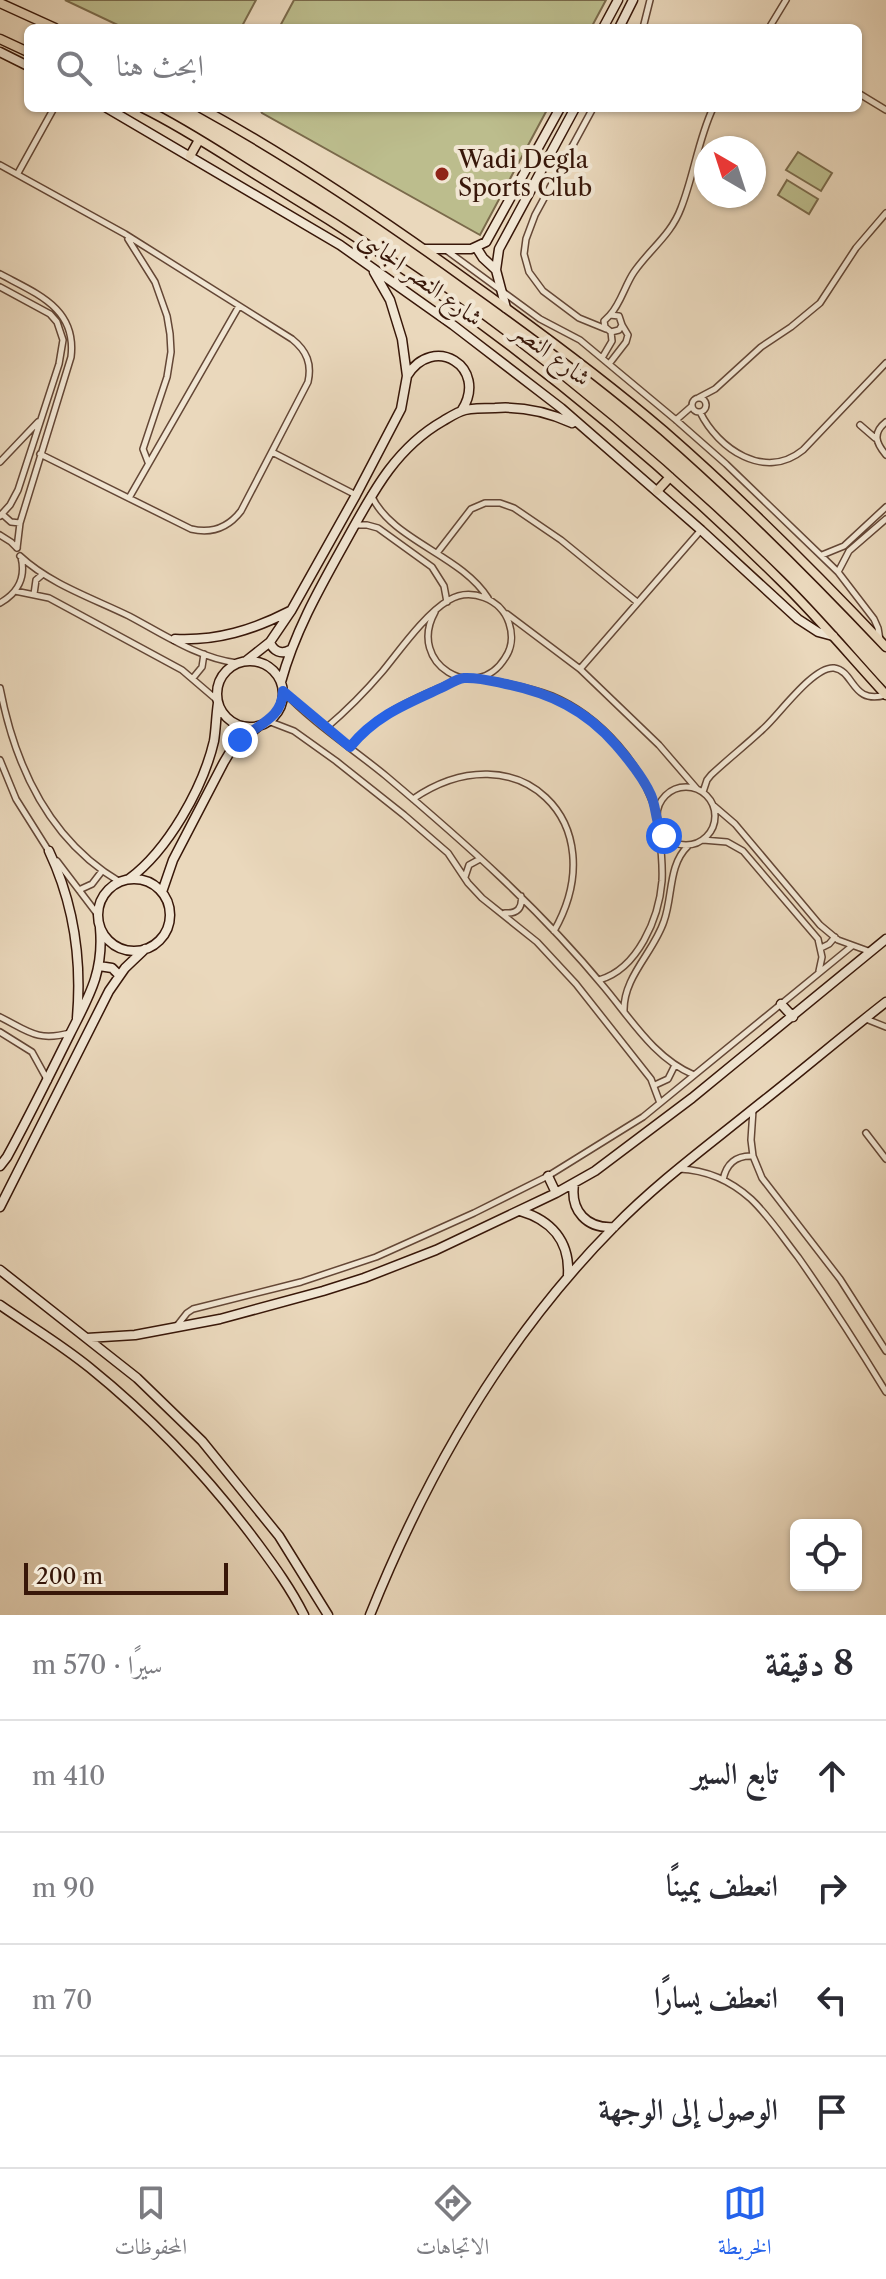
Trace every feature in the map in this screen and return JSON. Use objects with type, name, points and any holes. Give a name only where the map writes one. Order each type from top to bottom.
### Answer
[{"type":"main road","points":[[0,3],[43,24]]},
{"type":"main road","points":[[0,39],[24,50]]},
{"type":"main road","name":"شارع النصر","points":[[150,112],[349,232],[575,396],[670,477],[781,581],[886,695]]},
{"type":"main road","name":"شارع النصر","points":[[208,112],[425,249],[594,375],[673,440],[749,509],[883,644]]},
{"type":"main road","points":[[190,156],[199,140]]},
{"type":"main road","points":[[657,491],[670,477]]},
{"type":"street","points":[[605,24],[618,0]]},
{"type":"street","points":[[621,24],[633,0]]},
{"type":"street","points":[[644,24],[650,0]]},
{"type":"street","points":[[771,24],[786,0]]},
{"type":"street","points":[[0,52],[24,64]]},
{"type":"street","points":[[862,95],[886,110]]},
{"type":"street","points":[[18,173],[52,112]]},
{"type":"street","name":"شارع النصر الجانبى","points":[[114,112],[340,245],[453,325],[561,408],[798,619],[818,632],[833,636]]},
{"type":"street","points":[[425,249],[476,247],[490,237],[558,112]]},
{"type":"street","points":[[506,308],[496,270],[497,256],[573,112]]},
{"type":"street","points":[[591,112],[535,215],[524,254],[529,272],[543,291],[579,318],[609,331],[619,330],[622,325]]},
{"type":"street","points":[[595,325],[610,315],[633,273],[660,243],[681,210],[701,135],[711,112]]},
{"type":"street","points":[[0,165],[125,234],[239,306],[300,345],[309,362],[308,382],[241,511],[228,525],[219,529],[191,529],[40,454]]},
{"type":"street","points":[[676,420],[695,400],[715,389],[761,347],[820,303],[856,248],[886,213]]},
{"type":"street","points":[[125,234],[155,282],[165,307],[170,334],[167,377],[143,449],[148,462]]},
{"type":"street","points":[[476,247],[496,270]]},
{"type":"street","name":"شارع النصر الجانبى","points":[[445,249],[540,319],[580,340],[726,464],[838,572],[874,619],[883,644]]},
{"type":"street","points":[[0,1207],[119,975],[145,949],[160,940],[168,925],[168,902],[162,892],[158,868],[214,741],[216,691],[223,674],[270,642],[291,611],[401,409],[407,376],[402,339],[397,319],[369,265]]},
{"type":"street","points":[[0,605],[15,591],[23,574],[17,548],[20,523],[71,357],[71,333],[67,322],[52,304],[2,274],[0,286],[42,308],[57,322],[61,331],[62,350],[15,499],[1,515],[8,521],[20,523]]},
{"type":"street","points":[[609,364],[628,339],[617,304]]},
{"type":"street","points":[[129,498],[239,306]]},
{"type":"street","points":[[610,315],[619,316]]},
{"type":"street","points":[[602,358],[611,344],[604,321]]},
{"type":"street","points":[[0,1166],[48,1081],[94,986],[102,945],[98,915],[104,895],[111,887],[158,868],[233,747],[278,711],[290,650],[316,595],[371,495],[408,446],[462,410],[468,402],[470,381],[466,372],[450,358],[430,357],[420,361],[407,376]]},
{"type":"street","points":[[692,406],[700,412],[709,427],[742,456],[758,463],[777,463],[791,459],[803,450],[886,363]]},
{"type":"street","points":[[700,412],[715,389]]},
{"type":"street","points":[[698,398],[706,405]]},
{"type":"street","points":[[462,410],[523,409],[581,426]]},
{"type":"street","points":[[0,462],[41,418]]},
{"type":"street","points":[[886,422],[879,427],[876,438],[879,448],[886,455]]},
{"type":"street","points":[[860,425],[876,438]]},
{"type":"street","points":[[272,452],[356,495]]},
{"type":"street","points":[[371,495],[386,518],[472,579],[502,610],[580,669],[735,824],[820,925],[835,937],[871,952]]},
{"type":"street","points":[[437,553],[471,509],[485,503],[500,503],[514,508],[561,540],[637,602]]},
{"type":"street","points":[[821,556],[844,546],[886,507]]},
{"type":"street","points":[[838,572],[849,551],[886,519]]},
{"type":"street","points":[[355,525],[378,528],[432,567],[444,586],[447,602]]},
{"type":"street","points":[[580,669],[701,530]]},
{"type":"street","points":[[0,535],[17,548]]},
{"type":"street","points":[[844,546],[849,551]]},
{"type":"street","points":[[20,556],[43,574],[204,654],[222,661],[254,661],[270,668],[282,686],[326,728],[413,799],[521,896],[598,980],[649,1043],[675,1065],[694,1075]]},
{"type":"street","points":[[34,594],[36,580],[43,574]]},
{"type":"street","points":[[15,591],[49,598],[193,678],[217,702],[225,716],[237,724],[264,723],[294,731],[382,797],[448,853],[482,898],[537,942],[566,972],[655,1085],[660,1103]]},
{"type":"street","points":[[326,728],[363,694],[404,644],[447,602],[463,595],[489,599]]},
{"type":"street","points":[[478,678],[500,666],[509,651],[512,634],[502,610]]},
{"type":"street","points":[[175,639],[215,638],[241,632],[291,611]]},
{"type":"street","points":[[435,612],[428,630],[429,648],[438,665],[462,678],[478,678],[542,692],[569,705],[608,736],[635,769],[652,797],[662,858],[662,879],[653,919],[645,938],[628,961],[609,977],[598,980]]},
{"type":"street","points":[[270,642],[276,651],[290,650]]},
{"type":"street","points":[[193,678],[202,667],[204,654]]},
{"type":"street","points":[[700,790],[711,775],[764,728],[797,692],[825,670],[834,668],[841,672],[866,696],[876,698],[886,695]]},
{"type":"street","points":[[350,747],[363,731],[387,713],[462,678]]},
{"type":"street","points":[[0,688],[6,721],[18,756],[34,792],[65,838],[102,871],[124,881],[147,881],[162,892]]},
{"type":"street","points":[[214,741],[233,747]]},
{"type":"street","points":[[0,760],[16,799],[49,851],[98,915]]},
{"type":"street","points":[[413,799],[441,782],[489,773],[523,783],[546,798],[563,818],[573,859],[569,901],[554,931]]},
{"type":"street","points":[[657,816],[659,805],[670,792],[686,787],[700,790]]},
{"type":"street","points":[[703,840],[713,828],[716,817],[714,806]]},
{"type":"street","points":[[658,827],[672,843],[688,846]]},
{"type":"street","points":[[624,1012],[626,991],[661,930],[681,854],[688,846],[703,840],[727,842],[743,851],[815,934],[821,948],[817,974]]},
{"type":"street","points":[[49,851],[66,894],[76,943],[79,982],[76,1022]]},
{"type":"street","points":[[465,878],[469,865],[481,859]]},
{"type":"street","points":[[79,890],[92,884],[102,871]]},
{"type":"street","points":[[500,912],[515,912],[521,907],[521,896]]},
{"type":"street","points":[[100,928],[107,940],[118,948],[132,951],[145,949]]},
{"type":"street","points":[[821,948],[835,937]]},
{"type":"street","points":[[87,1338],[135,1335],[255,1310],[364,1278],[436,1250],[520,1211],[574,1184],[692,1098],[886,939]]},
{"type":"street","points":[[176,1327],[193,1309],[301,1282],[376,1257],[548,1176],[625,1129],[660,1103],[852,946]]},
{"type":"street","points":[[99,966],[112,968],[119,975]]},
{"type":"street","points":[[370,1615],[414,1515],[444,1457],[522,1334],[568,1276],[614,1227],[678,1169],[886,1002]]},
{"type":"street","points":[[781,1004],[793,1017]]},
{"type":"street","points":[[0,1017],[41,1037],[71,1033]]},
{"type":"street","points":[[865,1019],[886,1027]]},
{"type":"street","points":[[0,1032],[32,1052],[48,1081]]},
{"type":"street","points":[[655,1085],[668,1079],[675,1065]]},
{"type":"street","points":[[754,1109],[751,1124],[753,1156],[762,1178],[840,1279],[886,1351]]},
{"type":"street","points":[[866,1133],[886,1159]]},
{"type":"street","points":[[723,1180],[730,1163],[741,1157],[753,1156]]},
{"type":"street","points":[[7,1157],[20,1165]]},
{"type":"street","points":[[678,1169],[723,1180],[750,1198],[776,1228],[844,1324],[886,1392]]},
{"type":"street","points":[[548,1176],[556,1193]]},
{"type":"street","points":[[574,1184],[574,1204],[579,1213],[594,1225],[614,1227]]},
{"type":"street","points":[[520,1211],[542,1219],[558,1234],[567,1254],[568,1276]]},
{"type":"street","points":[[0,1270],[137,1378],[202,1441],[279,1536],[328,1615]]},
{"type":"street","points":[[0,1280],[14,1284]]},
{"type":"street","points":[[1,1305],[88,1367],[139,1411],[195,1467],[240,1520],[292,1590],[304,1615]]},
{"type":"green space","points":[[65,0],[256,0],[243,24],[116,24]]},
{"type":"green space","points":[[294,0],[606,0],[593,24],[281,24]]},
{"type":"green space","name":"Wadi Degla Sports Club","points":[[261,112],[546,112],[480,235]]},
{"type":"green space","points":[[798,152],[832,173],[821,191],[786,170]]},
{"type":"green space","points":[[787,180],[818,199],[809,214],[778,195]]},
{"type":"place","name":"Wadi Degla Sports Club","points":[[442,174]]},
{"type":"route","points":[[240,740],[273,717],[281,705],[283,691],[350,747],[363,731],[387,713],[462,678],[478,678],[532,689],[579,710],[617,745],[652,797],[658,827],[664,836]]}]
